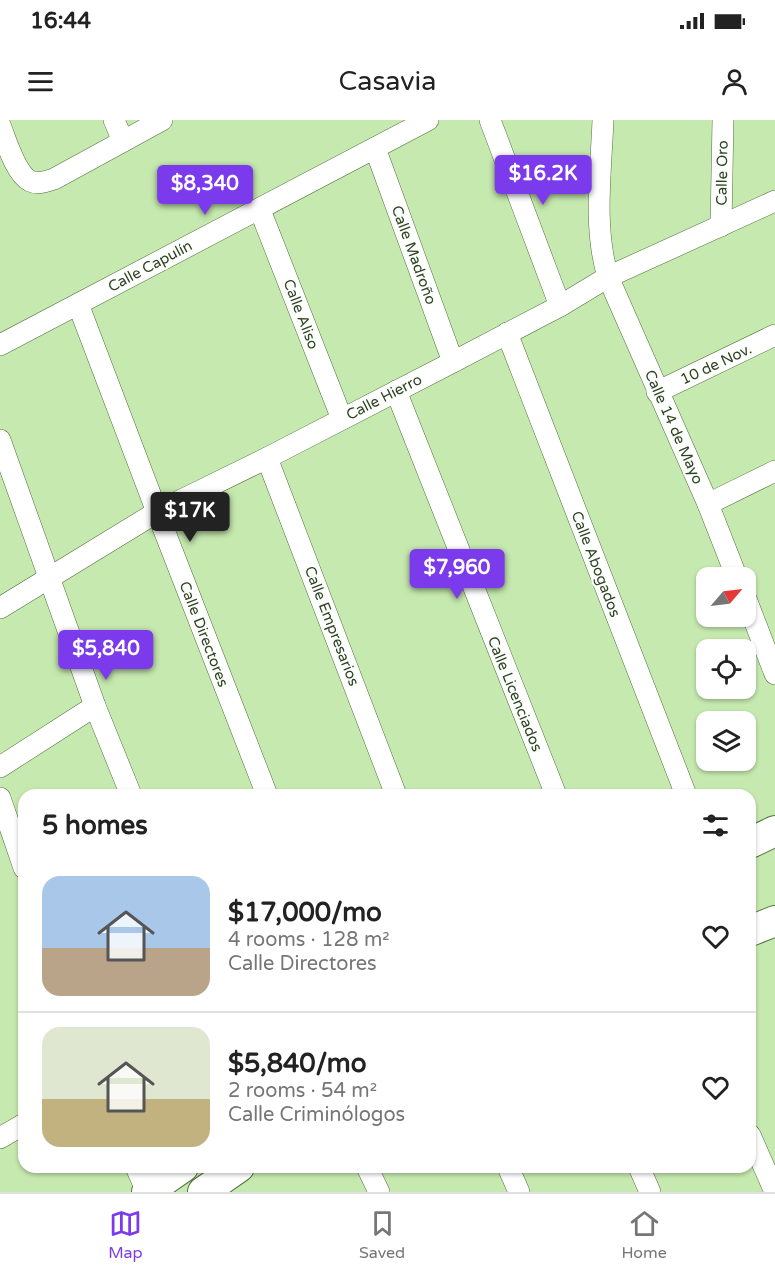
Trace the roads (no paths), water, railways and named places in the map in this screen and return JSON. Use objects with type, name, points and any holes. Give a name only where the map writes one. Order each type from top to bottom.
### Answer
[{"type":"street","points":[[114,120],[123,141]]},
{"type":"street","points":[[0,125],[22,173],[31,181],[40,183],[54,179],[162,120]]},
{"type":"street","name":"Calle Capulín","points":[[0,345],[428,120]]},
{"type":"street","points":[[490,120],[560,306]]},
{"type":"street","name":"Calle 14 de Mayo","points":[[603,120],[601,255],[608,277],[708,504],[733,567]]},
{"type":"street","name":"Calle Oro","points":[[720,226],[723,120]]},
{"type":"street","name":"Calle Madroño","points":[[375,148],[453,362]]},
{"type":"street","name":"Calle Hierro","points":[[0,608],[157,512],[453,362],[560,306],[608,277],[775,201]]},
{"type":"street","name":"Calle Aliso","points":[[260,210],[342,419]]},
{"type":"street","name":"Calle Directores","points":[[78,304],[265,789]]},
{"type":"street","name":"Calle Abogados","points":[[507,333],[684,789]]},
{"type":"street","name":"10 de Nov.","points":[[657,392],[775,335]]},
{"type":"street","name":"Calle Licenciados","points":[[396,391],[550,789]]},
{"type":"street","points":[[0,440],[95,706],[129,789]]},
{"type":"street","name":"Calle Empresarios","points":[[267,458],[394,789]]},
{"type":"street","points":[[708,504],[775,471]]},
{"type":"street","points":[[756,625],[775,674]]},
{"type":"street","points":[[0,766],[95,706]]},
{"type":"street","points":[[0,798],[18,850]]},
{"type":"street","points":[[756,840],[775,831]]},
{"type":"street","points":[[756,929],[775,921]]},
{"type":"street","points":[[0,1138],[18,1128]]},
{"type":"street","points":[[756,1149],[775,1192]]},
{"type":"street","points":[[139,1173],[147,1192],[174,1173]]},
{"type":"street","points":[[203,1192],[230,1173]]},
{"type":"street","points":[[371,1173],[379,1192]]},
{"type":"street","points":[[511,1173],[519,1192]]},
{"type":"street","points":[[642,1173],[650,1192]]}]
